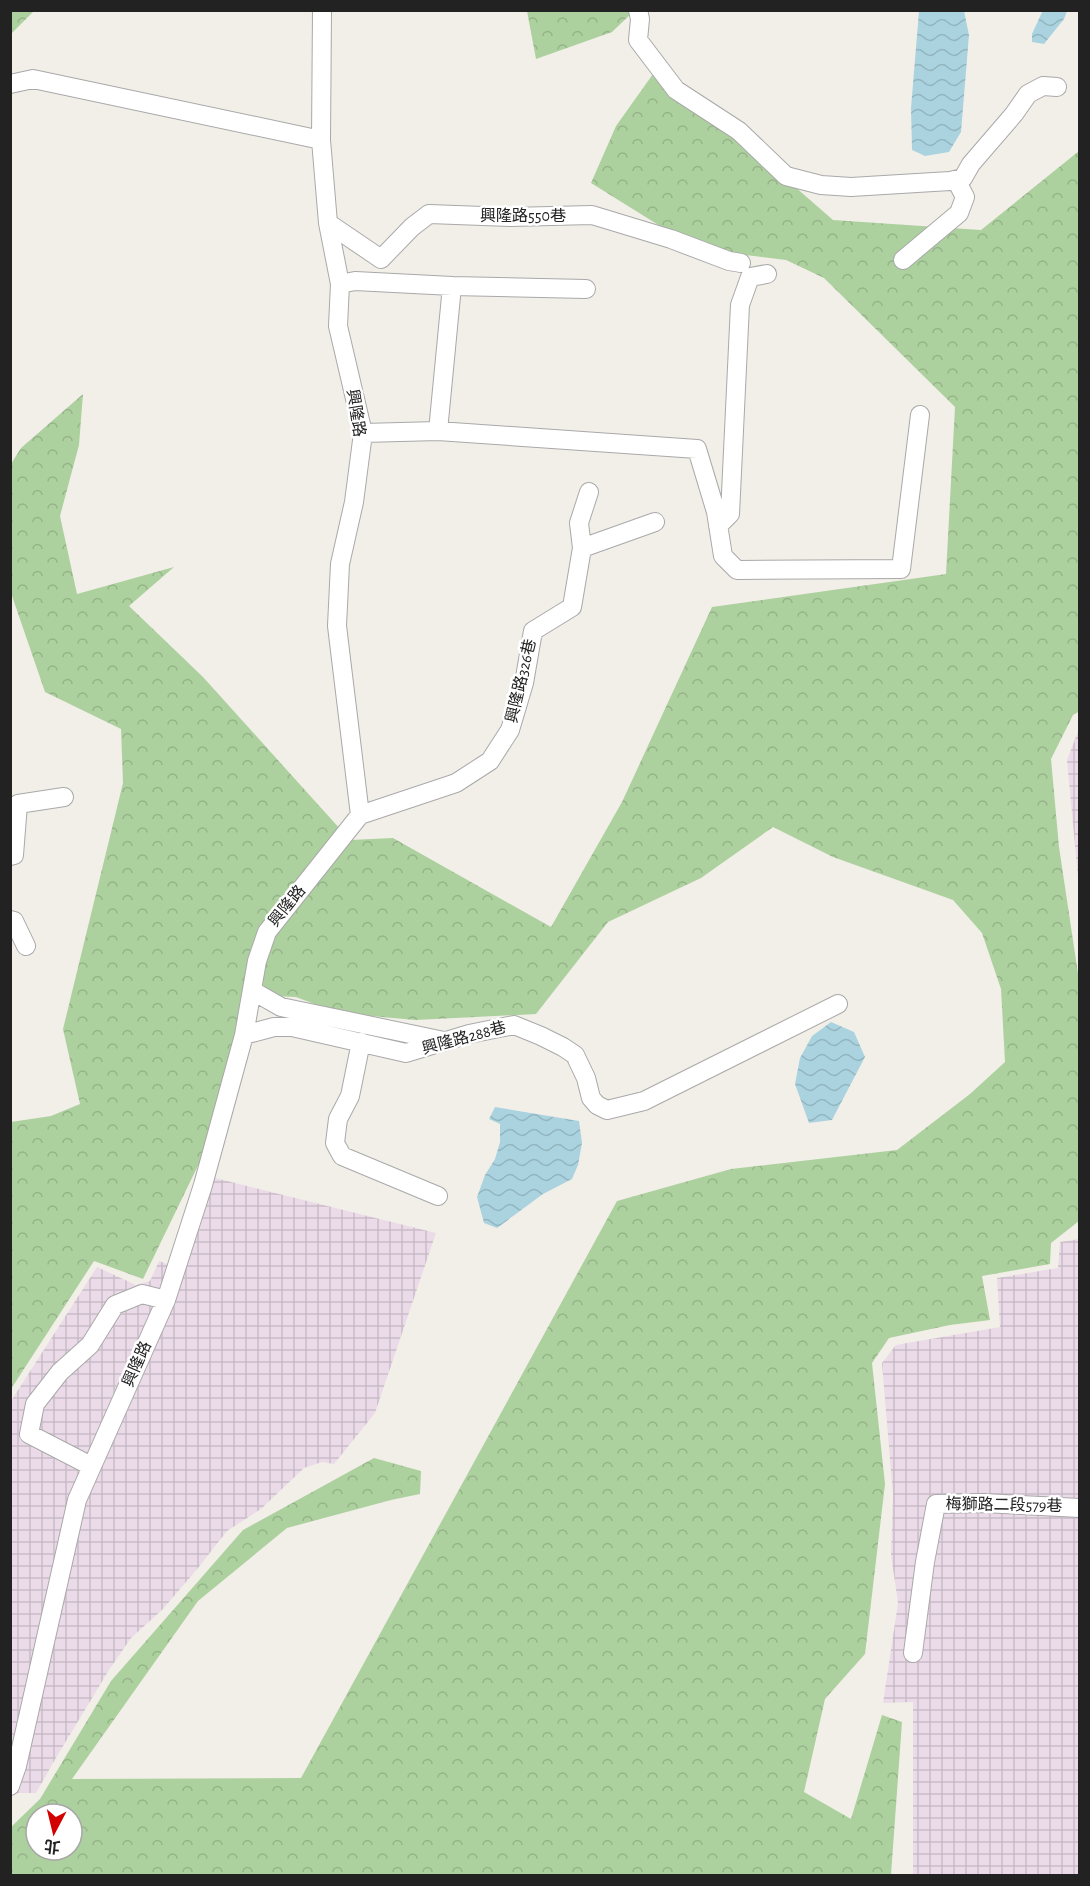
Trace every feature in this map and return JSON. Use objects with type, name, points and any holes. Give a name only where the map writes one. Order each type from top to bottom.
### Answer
[{"type":"street","name":"興隆路","points":[[10,1786],[17,1766],[77,1500],[165,1300],[203,1185],[244,1035],[257,961],[267,932],[360,815],[337,626],[340,564],[354,502],[363,433],[338,326],[340,284],[328,223],[321,140],[322,10]]},
{"type":"street","points":[[639,10],[638,40],[676,90],[739,131],[786,177],[821,185],[851,187],[963,178],[971,164],[1028,94],[1043,86],[1057,87]]},
{"type":"street","points":[[10,84],[33,79],[321,140]]},
{"type":"street","points":[[903,260],[959,213],[965,197],[956,180]]},
{"type":"street","name":"興隆路550巷","points":[[328,223],[381,259],[412,227],[429,214],[510,217],[592,215],[741,263]]},
{"type":"street","points":[[718,526],[730,514],[740,305],[750,277],[767,274]]},
{"type":"street","points":[[340,284],[355,281],[586,289]]},
{"type":"street","points":[[438,432],[452,286]]},
{"type":"street","points":[[363,433],[438,432],[697,449],[716,512],[723,556],[736,570],[901,569],[920,415]]},
{"type":"street","name":"興隆路326巷","points":[[360,815],[456,783],[490,761],[510,729],[524,683],[533,631],[572,607],[582,548],[579,523],[589,492]]},
{"type":"street","points":[[582,548],[655,522]]},
{"type":"street","points":[[10,856],[14,855],[18,804],[64,797]]},
{"type":"street","points":[[10,920],[14,921],[26,946]]},
{"type":"street","points":[[253,991],[281,1007],[446,1041]]},
{"type":"street","name":"興隆路288巷","points":[[244,1035],[274,1027],[292,1027],[406,1053],[469,1034],[514,1025],[541,1035],[575,1055],[586,1078],[591,1098],[606,1110],[644,1101],[838,1004]]},
{"type":"street","points":[[361,1042],[350,1096],[338,1119],[335,1143],[342,1156],[438,1196]]},
{"type":"street","points":[[91,1466],[29,1434],[35,1404],[60,1372],[90,1345],[115,1305],[142,1294],[165,1300]]},
{"type":"street","name":"梅獅路二段579巷","points":[[913,1653],[923,1573],[936,1504],[983,1503],[1080,1508]]},
{"type":"shaded area","points":[[1079,729],[1079,888],[1067,760]]},
{"type":"shaded area","points":[[215,1178],[436,1233],[375,1413],[334,1464],[322,1462],[304,1468],[261,1509],[227,1531],[163,1609],[131,1638],[109,1670],[36,1793],[17,1793],[84,1505],[173,1303]]},
{"type":"shaded area","points":[[1079,1239],[1079,1875],[913,1875],[913,1702],[883,1703],[898,1603],[891,1555],[893,1495],[882,1363],[896,1345],[1000,1327],[997,1278],[1058,1268],[1060,1242]]},
{"type":"shaded area","points":[[159,1261],[170,1265],[80,1474],[11,1750],[11,1401],[97,1267],[136,1285],[150,1281]]},
{"type":"green space","points":[[10,11],[34,11],[11,34]]},
{"type":"green space","points":[[527,11],[634,11],[612,32],[536,59]]},
{"type":"green space","points":[[658,67],[833,220],[981,230],[1079,151],[1080,711],[1073,715],[1051,759],[1059,847],[1080,987],[1079,1221],[1051,1243],[1050,1264],[982,1276],[990,1320],[950,1325],[889,1338],[872,1363],[885,1484],[865,1654],[825,1699],[804,1792],[851,1819],[882,1715],[902,1722],[891,1875],[11,1875],[11,1827],[24,1814],[24,1862],[84,1862],[84,1802],[37,1802],[111,1681],[243,1530],[374,1458],[421,1471],[420,1494],[287,1528],[198,1601],[72,1779],[301,1778],[617,1201],[731,1169],[897,1150],[970,1094],[1005,1062],[1001,989],[982,933],[953,900],[833,857],[773,827],[701,878],[608,922],[536,1014],[415,1020],[338,1013],[296,997],[246,995],[206,1149],[143,1279],[94,1261],[11,1389],[11,1122],[51,1116],[80,1104],[63,1029],[123,783],[121,729],[45,692],[11,593],[11,464],[21,448],[83,394],[79,445],[60,516],[77,594],[174,567],[129,606],[203,677],[350,840],[393,838],[551,927],[622,802],[712,607],[946,574],[955,407],[824,278],[786,260],[697,249],[591,183],[616,126]]},
{"type":"water","points":[[1043,10],[1067,11],[1064,19],[1044,44],[1032,42],[1032,34]]},
{"type":"water","points":[[919,11],[964,11],[969,35],[961,132],[949,152],[925,156],[912,150],[911,108]]},
{"type":"water","points":[[831,1022],[854,1032],[865,1057],[832,1120],[809,1123],[795,1084],[800,1058],[812,1036]]},
{"type":"water","points":[[495,1107],[579,1121],[582,1143],[578,1165],[572,1179],[543,1194],[497,1228],[484,1223],[477,1197],[485,1175],[495,1159],[500,1142],[500,1124],[489,1119]]}]
